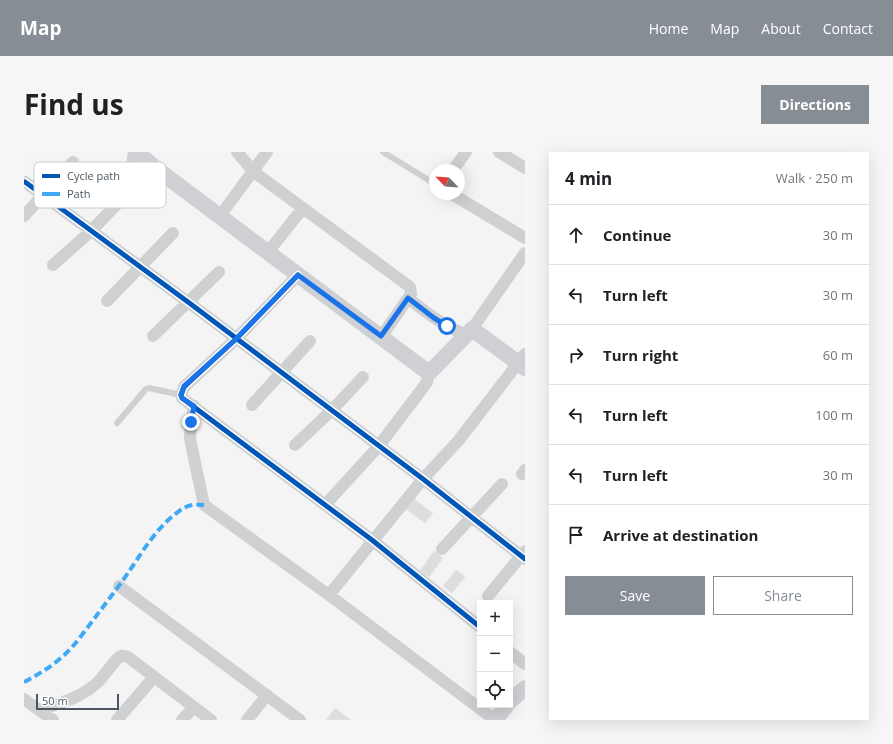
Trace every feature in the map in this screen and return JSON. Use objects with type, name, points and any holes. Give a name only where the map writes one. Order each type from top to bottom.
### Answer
[{"type":"street","points":[[133,162],[135,152],[147,162]]},
{"type":"street","points":[[237,152],[254,172],[410,287],[411,294],[381,336]]},
{"type":"street","points":[[220,216],[254,172],[267,152]]},
{"type":"street","points":[[457,164],[466,152]]},
{"type":"street","points":[[499,152],[525,168]]},
{"type":"street","points":[[166,177],[429,373]]},
{"type":"street","points":[[25,182],[34,188]]},
{"type":"street","points":[[462,200],[525,238]]},
{"type":"street","points":[[24,216],[34,206]]},
{"type":"street","points":[[61,208],[188,302],[378,447],[423,479],[471,517],[524,555],[488,596]]},
{"type":"street","points":[[53,266],[113,208]]},
{"type":"street","points":[[268,252],[303,208]]},
{"type":"street","points":[[107,301],[173,233]]},
{"type":"street","points":[[326,505],[378,447],[427,382],[429,373],[469,332],[525,253]]},
{"type":"street","points":[[153,336],[219,272]]},
{"type":"street","points":[[298,275],[236,339],[184,386],[181,395],[182,398],[372,540],[477,625]]},
{"type":"street","points":[[329,595],[372,540],[423,479],[459,440],[523,362],[469,332],[447,326],[408,298]]},
{"type":"street","points":[[252,405],[310,342]]},
{"type":"street","points":[[295,445],[331,411],[363,377]]},
{"type":"street","points":[[194,406],[190,439],[204,506],[329,595],[495,720],[505,708]]},
{"type":"street","points":[[442,549],[502,484]]},
{"type":"street","points":[[119,586],[300,720]]},
{"type":"street","points":[[513,654],[525,664]]},
{"type":"street","points":[[40,710],[68,701],[86,691],[98,681],[120,656],[123,655],[128,657],[211,720]]},
{"type":"street","points":[[117,720],[154,677]]},
{"type":"street","points":[[513,698],[525,688]]},
{"type":"street","points":[[247,720],[267,695]]},
{"type":"street","points":[[24,699],[53,720]]},
{"type":"street","points":[[182,720],[194,707]]},
{"type":"lane","points":[[383,152],[429,180]]},
{"type":"lane","points":[[117,423],[146,389],[149,388],[181,395]]},
{"type":"building","points":[[414,499],[433,513],[425,523],[406,509]]},
{"type":"building","points":[[434,551],[443,558],[429,577],[420,571]]},
{"type":"building","points":[[456,570],[465,577],[452,593],[443,586]]},
{"type":"building","points":[[335,708],[351,720],[326,720]]},
{"type":"marked path","points":[[24,682],[50,666],[73,646],[120,585],[151,540],[170,518],[187,506],[204,505]]},
{"type":"cycle path","points":[[25,182],[34,189]]},
{"type":"cycle path","points":[[60,208],[423,479],[525,559]]},
{"type":"cycle path","points":[[298,275],[236,339],[184,387],[181,395],[182,398],[372,540],[477,625]]},
{"type":"route","points":[[191,422],[194,406],[182,398],[181,391],[184,386],[236,339],[298,275],[381,336],[408,298],[447,326]]}]
